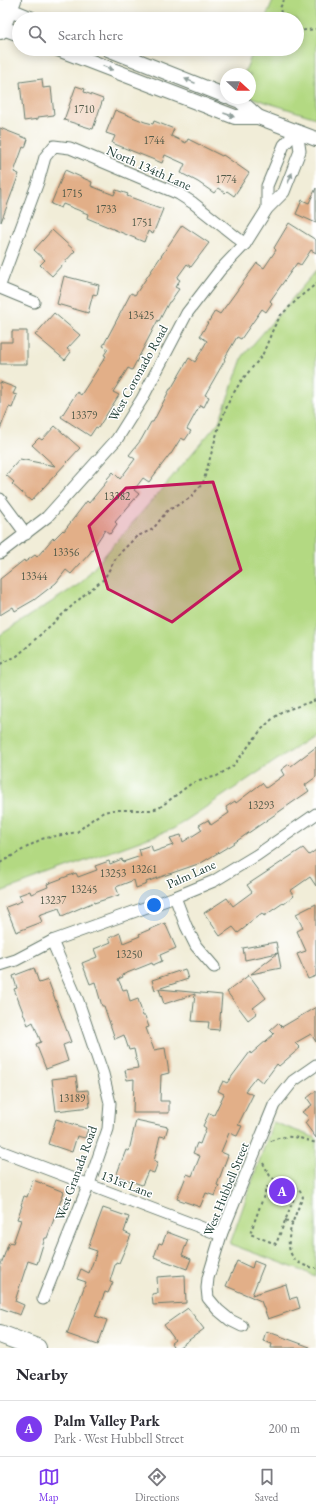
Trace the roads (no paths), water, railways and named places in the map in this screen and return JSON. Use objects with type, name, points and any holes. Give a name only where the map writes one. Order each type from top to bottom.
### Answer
[{"type":"main road","points":[[0,28],[7,5]]},
{"type":"main road","points":[[0,1334],[37,1348]]},
{"type":"street","points":[[7,5],[20,12]]},
{"type":"street","points":[[0,28],[12,32]]},
{"type":"street","points":[[76,56],[235,118],[258,117]]},
{"type":"street","points":[[126,56],[220,94]]},
{"type":"street","points":[[243,104],[258,117],[316,139]]},
{"type":"street","points":[[267,209],[267,186],[284,144],[297,131]]},
{"type":"street","name":"West Coronado Road","points":[[0,553],[47,517],[117,439],[142,399],[186,313],[220,270],[245,244],[267,209],[284,192],[300,151],[297,131]]},
{"type":"street","name":"North 134th Lane","points":[[0,285],[38,182],[45,157],[54,146],[70,148],[179,194],[193,203],[245,244]]},
{"type":"street","points":[[0,288],[34,302]]},
{"type":"street","points":[[0,499],[26,534]]},
{"type":"street","name":"Palm Lane","points":[[0,965],[16,960],[52,941],[214,881],[257,855],[316,814]]},
{"type":"street","points":[[175,896],[186,926],[196,946],[214,967]]},
{"type":"street","name":"West Granada Road","points":[[43,1299],[89,1184],[108,1129],[110,1103],[103,1074],[78,1001],[52,941]]},
{"type":"street","name":"West Hubbell Street","points":[[242,1326],[230,1320],[218,1310],[208,1298],[208,1278],[222,1235],[274,1105],[293,1080],[316,1065]]},
{"type":"street","name":"131st Lane","points":[[0,1151],[222,1235]]},
{"type":"place","name":"Palm Valley Park","points":[[282,1191]]}]
